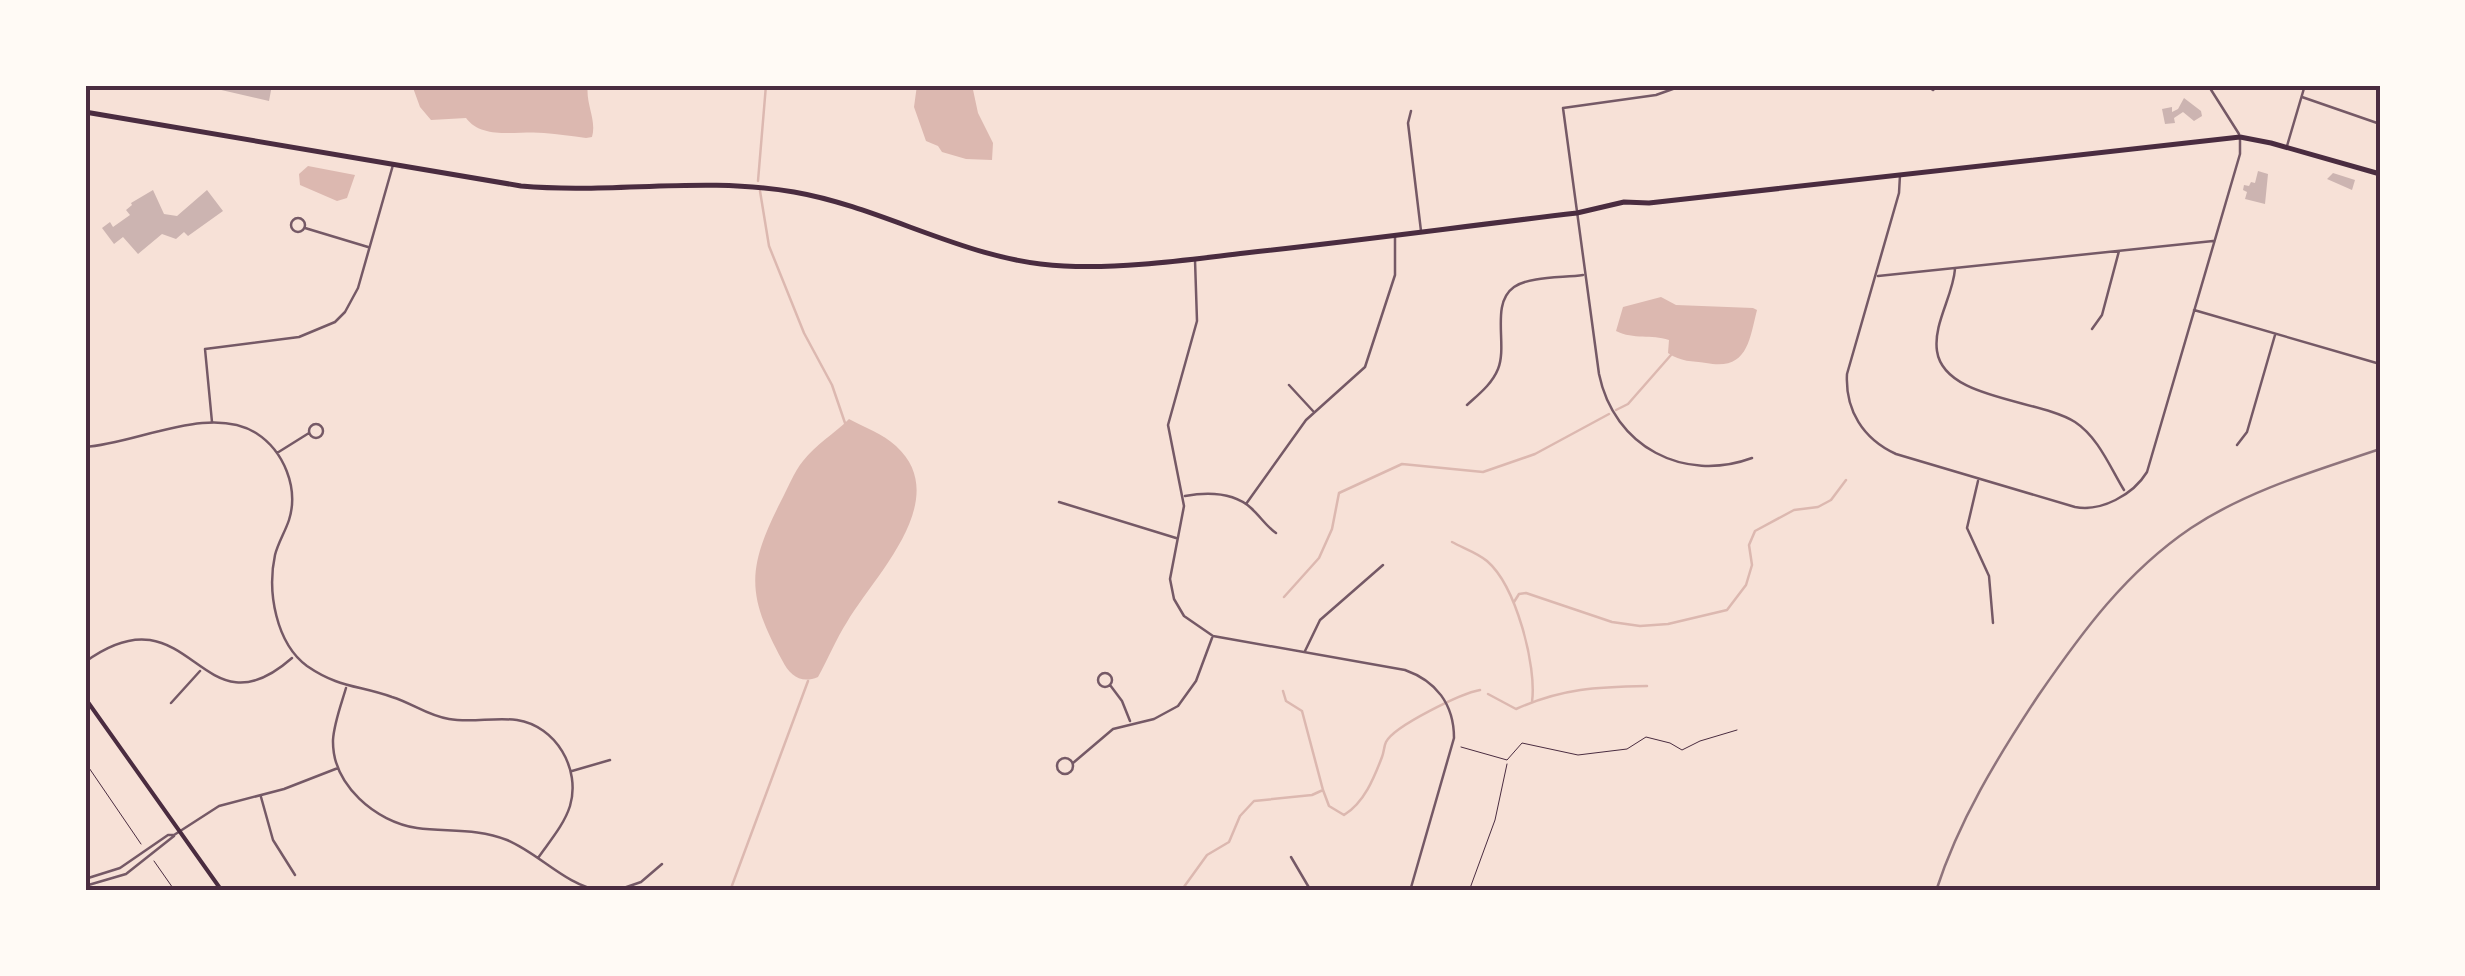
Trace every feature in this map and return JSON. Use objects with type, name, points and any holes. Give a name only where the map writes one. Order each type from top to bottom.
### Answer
[{"type":"main road","points":[[85,112],[538,187],[718,184],[781,190],[848,206],[988,254],[1038,264],[1103,266],[1394,236],[1576,213],[1624,202],[1649,203],[2240,137],[2380,174]]},
{"type":"main road","points":[[85,698],[222,891]]},
{"type":"street","points":[[1684,85],[1656,96],[1564,108],[1601,387],[1624,429],[1656,454],[1686,465],[1718,467],[1752,458]]},
{"type":"street","points":[[1925,85],[1930,90],[1938,85]]},
{"type":"street","points":[[1900,174],[1899,193],[1848,374],[1847,391],[1855,418],[1870,438],[1890,452],[2084,509],[2106,504],[2125,493],[2147,472],[2240,154],[2240,137],[2233,120],[2208,85]]},
{"type":"street","points":[[2286,147],[2305,85]]},
{"type":"street","points":[[2302,97],[2380,124]]},
{"type":"street","points":[[1411,111],[1408,123],[1422,232]]},
{"type":"street","points":[[212,423],[205,350],[211,346],[299,337],[326,328],[345,312],[353,300],[393,164]]},
{"type":"street","points":[[305,228],[370,247]]},
{"type":"street","points":[[1246,504],[1288,441],[1314,412],[1359,374],[1372,356],[1395,275],[1394,236]]},
{"type":"street","points":[[1876,275],[2214,241]]},
{"type":"street","points":[[2092,329],[2102,315],[2119,250]]},
{"type":"street","points":[[1195,259],[1197,321],[1168,425],[1184,496],[1184,516],[1170,568],[1172,593],[1189,621],[1212,636],[1405,670],[1428,681],[1445,700],[1454,728],[1452,745],[1410,891]]},
{"type":"street","points":[[1955,268],[1937,342],[1939,360],[1946,372],[1963,385],[2076,423],[2096,444],[2125,493]]},
{"type":"street","points":[[1467,405],[1485,389],[1498,369],[1502,308],[1512,288],[1584,275]]},
{"type":"street","points":[[2194,310],[2380,364]]},
{"type":"street","points":[[2237,445],[2246,432],[2276,333]]},
{"type":"street","points":[[1289,385],[1314,412]]},
{"type":"street","points":[[85,447],[212,423],[246,428],[259,435],[286,468],[292,494],[290,515],[274,562],[277,620],[282,639],[294,656],[346,687],[382,693],[452,720],[506,719],[532,725],[558,744],[571,771],[573,792],[568,812],[538,858]]},
{"type":"street","points":[[276,454],[309,433]]},
{"type":"street","points":[[1978,479],[1966,528],[1988,576],[1993,622]]},
{"type":"street","points":[[1184,496],[1213,493],[1246,504],[1276,533]]},
{"type":"street","points":[[1059,502],[1178,538]]},
{"type":"street","points":[[1304,652],[1320,620],[1383,564]]},
{"type":"street","points":[[1073,763],[1104,734],[1130,723],[1154,719],[1186,697],[1212,636]]},
{"type":"street","points":[[85,662],[116,642],[140,637],[168,644],[223,680],[250,682],[272,674],[294,656]]},
{"type":"street","points":[[171,703],[201,669]]},
{"type":"street","points":[[1110,684],[1122,700],[1130,723]]},
{"type":"street","points":[[346,687],[333,740],[339,768],[360,800],[394,822],[480,832],[511,842],[574,882],[601,891]]},
{"type":"street","points":[[571,771],[610,760]]},
{"type":"street","points":[[85,879],[128,864],[219,806],[339,768]]},
{"type":"street","points":[[260,795],[274,840],[295,875]]},
{"type":"street","points":[[85,886],[101,884],[132,870],[173,840],[174,835]]},
{"type":"street","points":[[1291,857],[1311,891]]},
{"type":"street","points":[[128,864],[132,870]]},
{"type":"street","points":[[615,891],[640,882],[662,864]]},
{"type":"street","points":[[99,876],[101,884]]},
{"type":"path","points":[[1469,891],[1496,820],[1507,760],[1522,742],[1578,755],[1627,748],[1646,737],[1670,743],[1679,750],[1736,731]]},
{"type":"path","points":[[1452,745],[1507,760]]},
{"type":"path","points":[[85,762],[145,848]]},
{"type":"path","points":[[152,858],[175,891]]},
{"type":"shaded area","points":[[412,85],[588,85],[592,137],[492,132],[466,118],[431,120],[420,107]]},
{"type":"shaded area","points":[[917,85],[972,85],[978,113],[993,143],[992,160],[966,159],[942,152],[926,141],[914,107]]},
{"type":"shaded area","points":[[308,166],[355,175],[347,198],[337,201],[300,185],[299,174]]},
{"type":"shaded area","points":[[1661,297],[1676,305],[1757,310],[1744,352],[1730,363],[1687,361],[1668,353],[1669,340],[1616,331],[1623,307]]},
{"type":"shaded area","points":[[849,419],[891,442],[912,467],[917,489],[913,513],[890,560],[843,629],[818,677],[801,679],[785,666],[762,617],[755,581],[757,563],[770,524],[800,465]]},
{"type":"building","points":[[218,85],[272,85],[269,101],[217,89]]},
{"type":"building","points":[[2184,98],[2202,116],[2194,121],[2183,112],[2174,118],[2175,123],[2165,124],[2162,109],[2178,109]]},
{"type":"building","points":[[2258,171],[2268,174],[2265,204],[2245,199],[2247,192],[2243,190],[2244,185],[2255,183]]},
{"type":"building","points":[[2333,173],[2355,180],[2352,190],[2327,179]]},
{"type":"building","points":[[153,190],[164,214],[177,216],[207,190],[223,211],[188,236],[184,232],[176,239],[162,234],[138,254],[123,237],[114,244],[102,228],[110,222],[113,227],[130,215],[126,210],[131,203]]},
{"type":"waterway","points":[[758,181],[766,85]]},
{"type":"waterway","points":[[760,191],[769,246],[804,333],[832,385],[845,423]]},
{"type":"waterway","points":[[1616,410],[1628,404],[1671,355]]},
{"type":"waterway","points":[[1284,597],[1319,558],[1332,529],[1339,493],[1402,464],[1483,472],[1535,454],[1609,414]]},
{"type":"waterway","points":[[1514,602],[1519,594],[1526,593],[1612,622],[1640,626],[1668,624],[1727,610],[1746,585],[1752,565],[1749,545],[1755,531],[1794,510],[1818,507],[1831,500],[1846,480]]},
{"type":"waterway","points":[[1452,542],[1487,561],[1507,589],[1528,648],[1532,702]]},
{"type":"waterway","points":[[730,891],[808,681]]},
{"type":"waterway","points":[[1488,694],[1516,709],[1580,690],[1647,686]]},
{"type":"waterway","points":[[1181,891],[1207,855],[1229,842],[1240,816],[1254,801],[1312,795],[1323,790],[1329,806],[1344,815],[1368,789],[1392,735],[1429,711],[1480,690]]},
{"type":"waterway","points":[[1283,691],[1286,701],[1302,711],[1323,790]]},
{"type":"railway","points":[[1936,891],[1980,790],[2038,696],[2071,649],[2146,564],[2191,528],[2235,503],[2282,482],[2380,449]]}]
